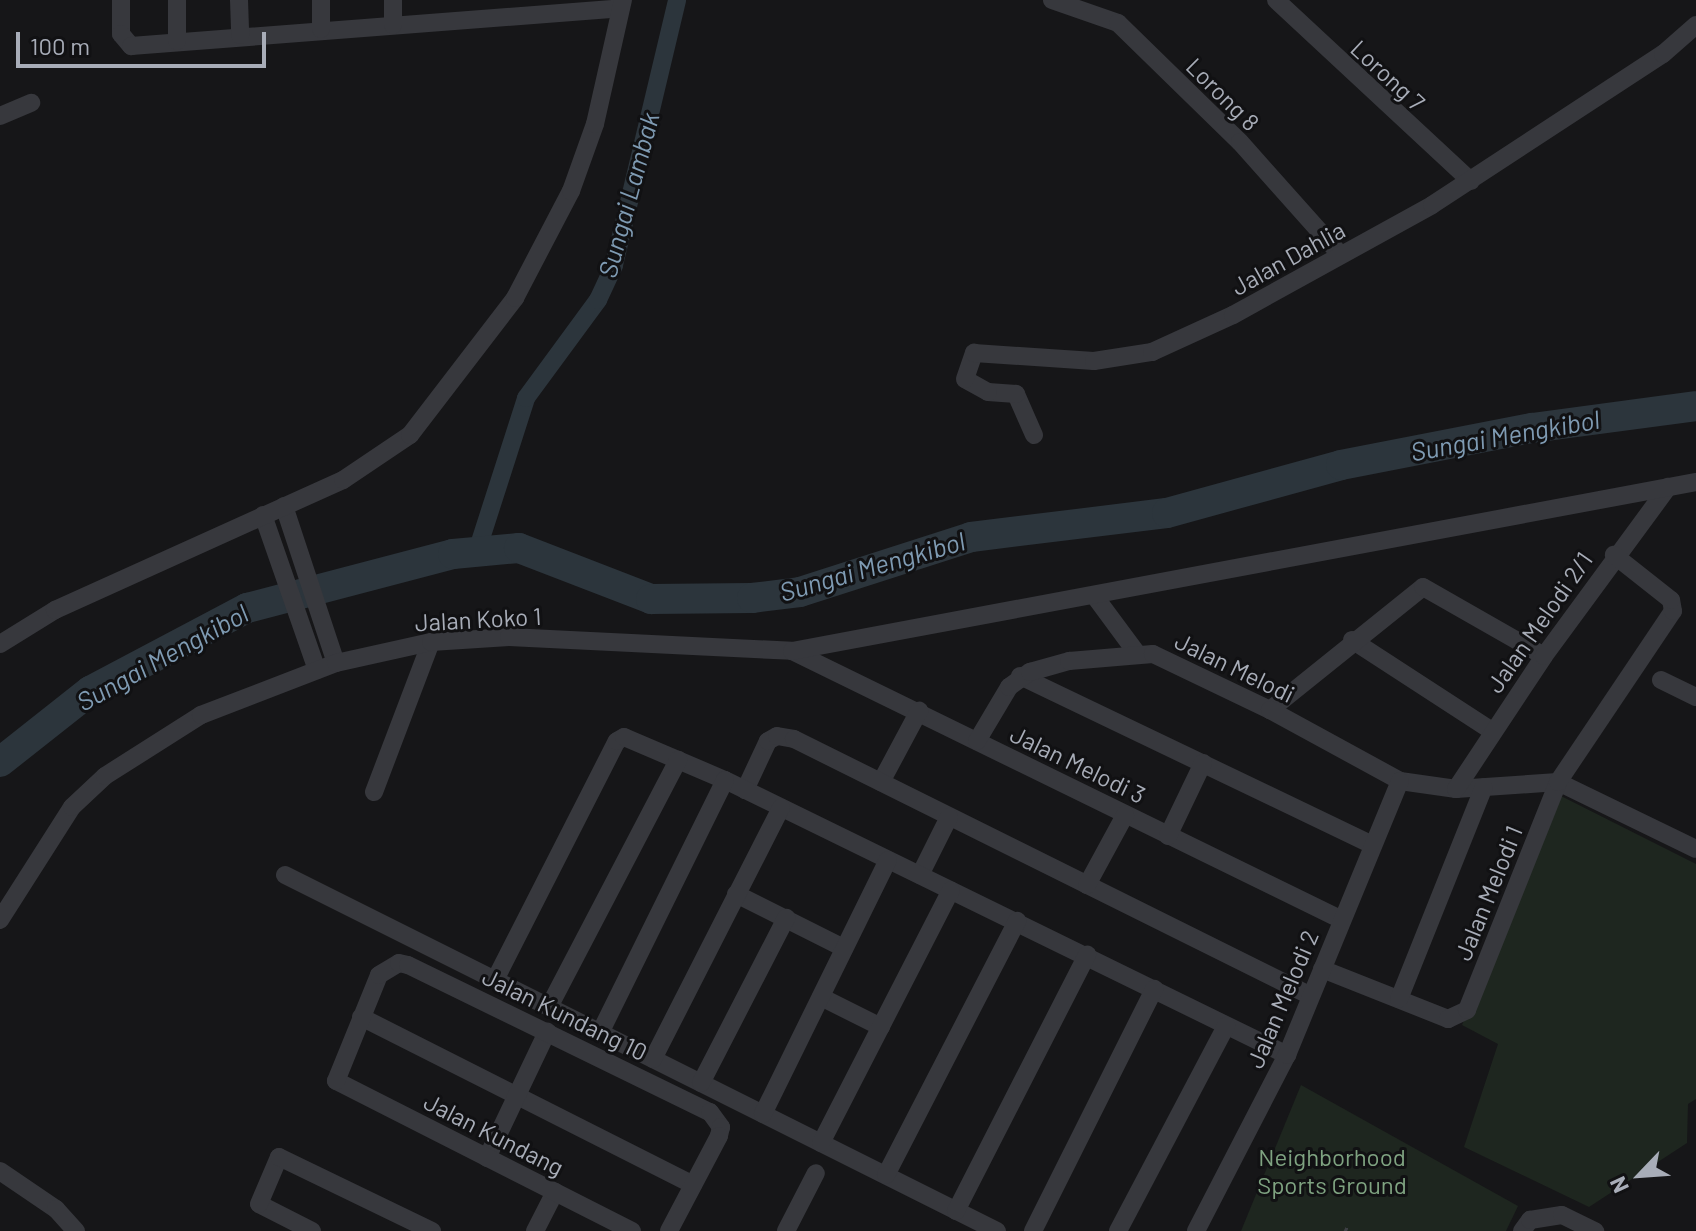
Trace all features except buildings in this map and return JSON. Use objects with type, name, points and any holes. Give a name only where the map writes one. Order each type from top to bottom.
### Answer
[{"type":"street","points":[[0,644],[55,610],[343,480],[410,435],[515,298],[580,170],[622,4],[393,25],[126,44],[121,0]]},
{"type":"street","points":[[177,0],[177,41]]},
{"type":"street","points":[[239,0],[240,35]]},
{"type":"street","points":[[321,0],[321,29]]},
{"type":"street","points":[[393,0],[393,25]]},
{"type":"street","name":"Lorong 8","points":[[1052,0],[1118,23],[1240,142],[1339,253]]},
{"type":"street","name":"Lorong 7","points":[[1276,0],[1471,181]]},
{"type":"street","name":"Jalan Dahlia","points":[[1034,435],[1016,394],[988,392],[965,379],[974,353],[1094,361],[1152,352],[1233,315],[1339,253],[1370,241],[1471,181],[1663,54],[1696,25]]},
{"type":"street","points":[[0,116],[31,103]]},
{"type":"street","points":[[792,651],[1096,598],[1696,482]]},
{"type":"street","name":"Jalan Melodi 2/1","points":[[1456,789],[1492,731],[1614,555],[1668,487]]},
{"type":"street","points":[[284,506],[336,663]]},
{"type":"street","points":[[263,515],[317,670]]},
{"type":"street","name":"Jalan Melodi 1","points":[[1399,999],[1457,1018],[1467,1010],[1558,782],[1673,611],[1671,600],[1614,555]]},
{"type":"street","points":[[1270,710],[1352,640],[1423,587],[1544,656]]},
{"type":"street","points":[[1096,598],[1136,652]]},
{"type":"street","name":"Jalan Koko 1","points":[[0,920],[72,807],[122,763],[211,710],[336,663],[431,642],[509,637],[792,651]]},
{"type":"street","points":[[1352,640],[1492,731]]},
{"type":"street","points":[[374,792],[431,642]]},
{"type":"street","name":"Jalan Melodi 3","points":[[792,651],[1342,920]]},
{"type":"street","name":"Jalan Melodi","points":[[1020,676],[1045,666],[1136,652],[1153,654],[1270,710],[1400,781]]},
{"type":"street","points":[[977,741],[1020,676],[1372,845]]},
{"type":"street","points":[[1661,680],[1696,697]]},
{"type":"street","points":[[881,782],[919,711]]},
{"type":"street","points":[[745,790],[768,741],[777,736],[881,782],[1311,996]]},
{"type":"street","points":[[495,980],[617,741],[629,737],[1017,921],[1287,1055]]},
{"type":"street","points":[[549,1007],[678,760]]},
{"type":"street","points":[[1168,836],[1203,763]]},
{"type":"street","points":[[600,1033],[725,780]]},
{"type":"street","points":[[1400,781],[1456,789],[1558,782],[1696,849]]},
{"type":"street","name":"Jalan Melodi 2","points":[[1196,1231],[1287,1055],[1400,781]]},
{"type":"street","points":[[1322,969],[1399,999],[1484,787]]},
{"type":"street","points":[[653,1059],[781,808]]},
{"type":"street","points":[[1087,885],[1125,815]]},
{"type":"street","points":[[920,875],[949,817]]},
{"type":"street","points":[[763,1114],[888,860]]},
{"type":"street","points":[[285,875],[997,1231]]},
{"type":"street","points":[[821,1143],[951,890]]},
{"type":"street","points":[[736,894],[844,948]]},
{"type":"street","points":[[701,1083],[786,918]]},
{"type":"street","points":[[886,1175],[1017,921]]},
{"type":"street","points":[[956,1211],[1087,955]]},
{"type":"street","name":"Jalan Kundang 10","points":[[335,1079],[379,975],[399,963],[710,1112],[721,1127],[719,1136],[669,1231]]},
{"type":"street","points":[[1033,1231],[1154,989]]},
{"type":"street","points":[[821,997],[881,1027]]},
{"type":"street","points":[[361,1017],[693,1185]]},
{"type":"street","points":[[1118,1231],[1226,1026]]},
{"type":"street","points":[[487,1158],[547,1032]]},
{"type":"street","name":"Jalan Kundang","points":[[335,1079],[632,1231]]},
{"type":"street","points":[[312,1231],[259,1204],[279,1157],[432,1231]]},
{"type":"street","points":[[0,1171],[56,1209],[76,1231]]},
{"type":"street","points":[[786,1231],[816,1173]]},
{"type":"street","points":[[535,1231],[555,1192]]},
{"type":"street","points":[[1522,1231],[1541,1215],[1562,1215],[1595,1231]]},
{"type":"path","points":[[1345,1231],[1349,1224]]},
{"type":"green space","points":[[1559,795],[1696,864],[1696,1099],[1688,1104],[1687,1143],[1589,1207],[1464,1147],[1498,1044],[1462,1025]]},
{"type":"green space","name":"Neighborhood Sports Ground","points":[[1301,1085],[1518,1206],[1506,1231],[1241,1231]]},
{"type":"waterway","name":"Sungai Lambak","points":[[477,551],[526,398],[598,300],[614,265],[677,0]]},
{"type":"waterway","name":"Sungai Mengkibol","points":[[0,762],[90,691],[247,608],[453,554],[519,548],[651,599],[752,598],[800,592],[971,537],[1167,513],[1341,465],[1532,428],[1696,406]]}]
